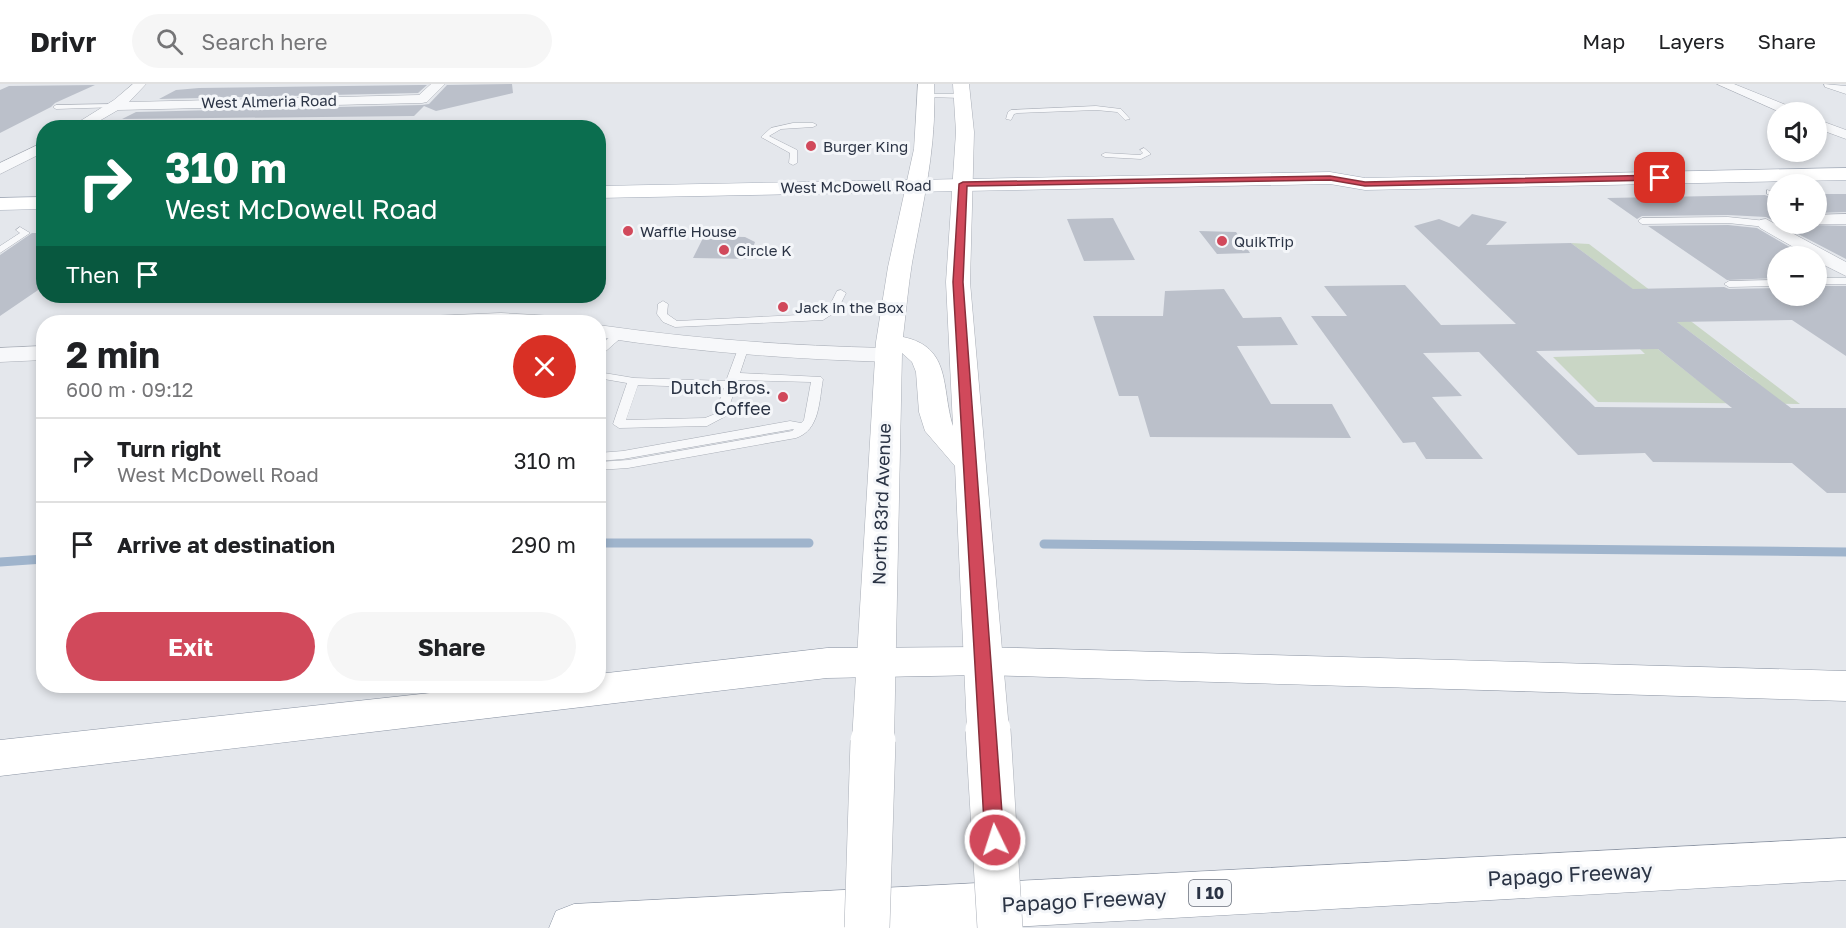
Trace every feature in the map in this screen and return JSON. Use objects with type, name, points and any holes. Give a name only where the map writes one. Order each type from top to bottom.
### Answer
[{"type":"main road","name":"North 83rd Avenue","points":[[867,928],[878,590],[889,348],[900,265],[919,185],[927,130],[926,90]]},
{"type":"main road","points":[[962,90],[965,130],[958,282],[1000,928]]},
{"type":"main road","name":"West McDowell Road","points":[[1330,178],[1353,170],[1846,160]]},
{"type":"main road","name":"West McDowell Road","points":[[606,192],[1330,178],[1365,184],[1846,174]]},
{"type":"main road","points":[[0,204],[36,203]]},
{"type":"main road","points":[[889,348],[911,345],[925,358],[939,428],[968,462]]},
{"type":"main road","points":[[606,688],[827,663],[983,661],[1846,686]]},
{"type":"main road","points":[[0,758],[566,693]]},
{"type":"main road","name":"Papago Freeway","points":[[574,928],[1846,859]]},
{"type":"street","points":[[91,120],[116,106],[132,94],[140,84]]},
{"type":"street","name":"West Almeria Road","points":[[116,106],[422,99],[439,84]]},
{"type":"street","points":[[1724,84],[1767,102]]},
{"type":"street","points":[[1830,84],[1846,90]]},
{"type":"street","points":[[1827,127],[1846,135]]},
{"type":"street","points":[[0,169],[36,150]]},
{"type":"street","points":[[1827,219],[1846,219]]},
{"type":"street","points":[[1791,234],[1838,261],[1846,270]]},
{"type":"street","points":[[609,333],[700,344],[751,346],[787,352],[889,348]]},
{"type":"street","points":[[0,356],[36,354]]},
{"type":"lane","points":[[926,90],[962,90]]},
{"type":"lane","points":[[56,107],[116,106]]},
{"type":"lane","points":[[1009,119],[1011,112],[1018,111],[1096,108],[1119,110],[1127,119]]},
{"type":"lane","points":[[793,163],[794,152],[791,149],[765,137],[768,132],[779,128],[813,125]]},
{"type":"lane","points":[[1105,155],[1141,157],[1148,154],[1144,150]]},
{"type":"lane","points":[[1642,221],[1728,220],[1767,223]]},
{"type":"lane","points":[[0,250],[26,233],[20,230]]},
{"type":"lane","points":[[1827,281],[1846,281]]},
{"type":"lane","points":[[1729,284],[1767,282]]},
{"type":"lane","points":[[663,304],[662,314],[666,320],[675,324],[823,317],[833,309],[841,293]]},
{"type":"lane","points":[[634,381],[619,424],[707,422],[720,416],[732,381],[751,346]]},
{"type":"lane","points":[[606,376],[634,381],[818,379],[810,422],[796,434],[638,463],[606,465]]},
{"type":"lane","points":[[606,456],[790,425],[805,427]]},
{"type":"green space","points":[[1571,243],[1589,244],[1800,404],[1598,402],[1553,357],[1645,354],[1564,275],[1696,379],[1753,379]]},
{"type":"building","points":[[512,84],[513,93],[436,111],[424,106],[414,116],[122,119],[136,112],[422,105],[429,104],[447,85]]},
{"type":"building","points":[[95,85],[55,103],[0,133],[0,90],[9,86]]},
{"type":"building","points":[[427,85],[418,93],[159,99],[176,90],[199,88]]},
{"type":"building","points":[[1827,194],[1846,194],[1846,212],[1827,213]]},
{"type":"building","points":[[1765,195],[1767,196],[1767,218],[1728,215],[1642,216],[1637,219],[1607,198]]},
{"type":"building","points":[[1472,214],[1507,222],[1486,245],[1571,243],[1633,289],[1767,288],[1767,306],[1827,306],[1827,286],[1846,286],[1846,356],[1792,320],[1677,322],[1791,408],[1846,408],[1846,493],[1827,493],[1792,463],[1653,462],[1645,453],[1578,455],[1479,352],[1423,353],[1462,396],[1432,397],[1483,459],[1426,459],[1415,442],[1403,443],[1311,316],[1347,316],[1324,286],[1405,285],[1441,325],[1516,324],[1414,226],[1439,219],[1459,227]],"holes":[[[1658,349],[1732,408],[1595,407],[1536,351]]]},
{"type":"building","points":[[1113,218],[1135,260],[1084,261],[1067,219]]},
{"type":"building","points":[[1728,225],[1757,228],[1788,246],[1767,246],[1767,278],[1727,280],[1648,226]]},
{"type":"building","points":[[1827,225],[1846,226],[1846,259],[1827,249],[1827,246],[1821,246],[1798,234],[1827,234]]},
{"type":"building","points":[[1199,231],[1236,232],[1250,253],[1217,254]]},
{"type":"building","points":[[32,233],[36,233],[36,291],[0,316],[0,255]]},
{"type":"building","name":"Circle K","points":[[704,236],[745,237],[755,242],[749,259],[693,258]]},
{"type":"building","points":[[1224,289],[1243,318],[1281,317],[1298,345],[1237,346],[1271,404],[1332,404],[1351,438],[1150,437],[1138,396],[1119,396],[1093,316],[1163,316],[1165,291]]},
{"type":"waterway","points":[[606,543],[809,543]]},
{"type":"waterway","points":[[1044,544],[1846,552]]},
{"type":"waterway","points":[[0,562],[36,560]]},
{"type":"place","name":"Burger King","points":[[811,146]]},
{"type":"place","name":"Waffle House","points":[[628,231]]},
{"type":"place","name":"QuikTrip","points":[[1222,241]]},
{"type":"place","name":"Circle K","points":[[724,250]]},
{"type":"place","name":"Jack in the Box","points":[[783,307]]},
{"type":"place","name":"Dutch Bros. Coffee","points":[[783,397]]},
{"type":"route","points":[[995,840],[968,462],[958,282],[963,184],[1330,178],[1365,184],[1660,178]]}]
